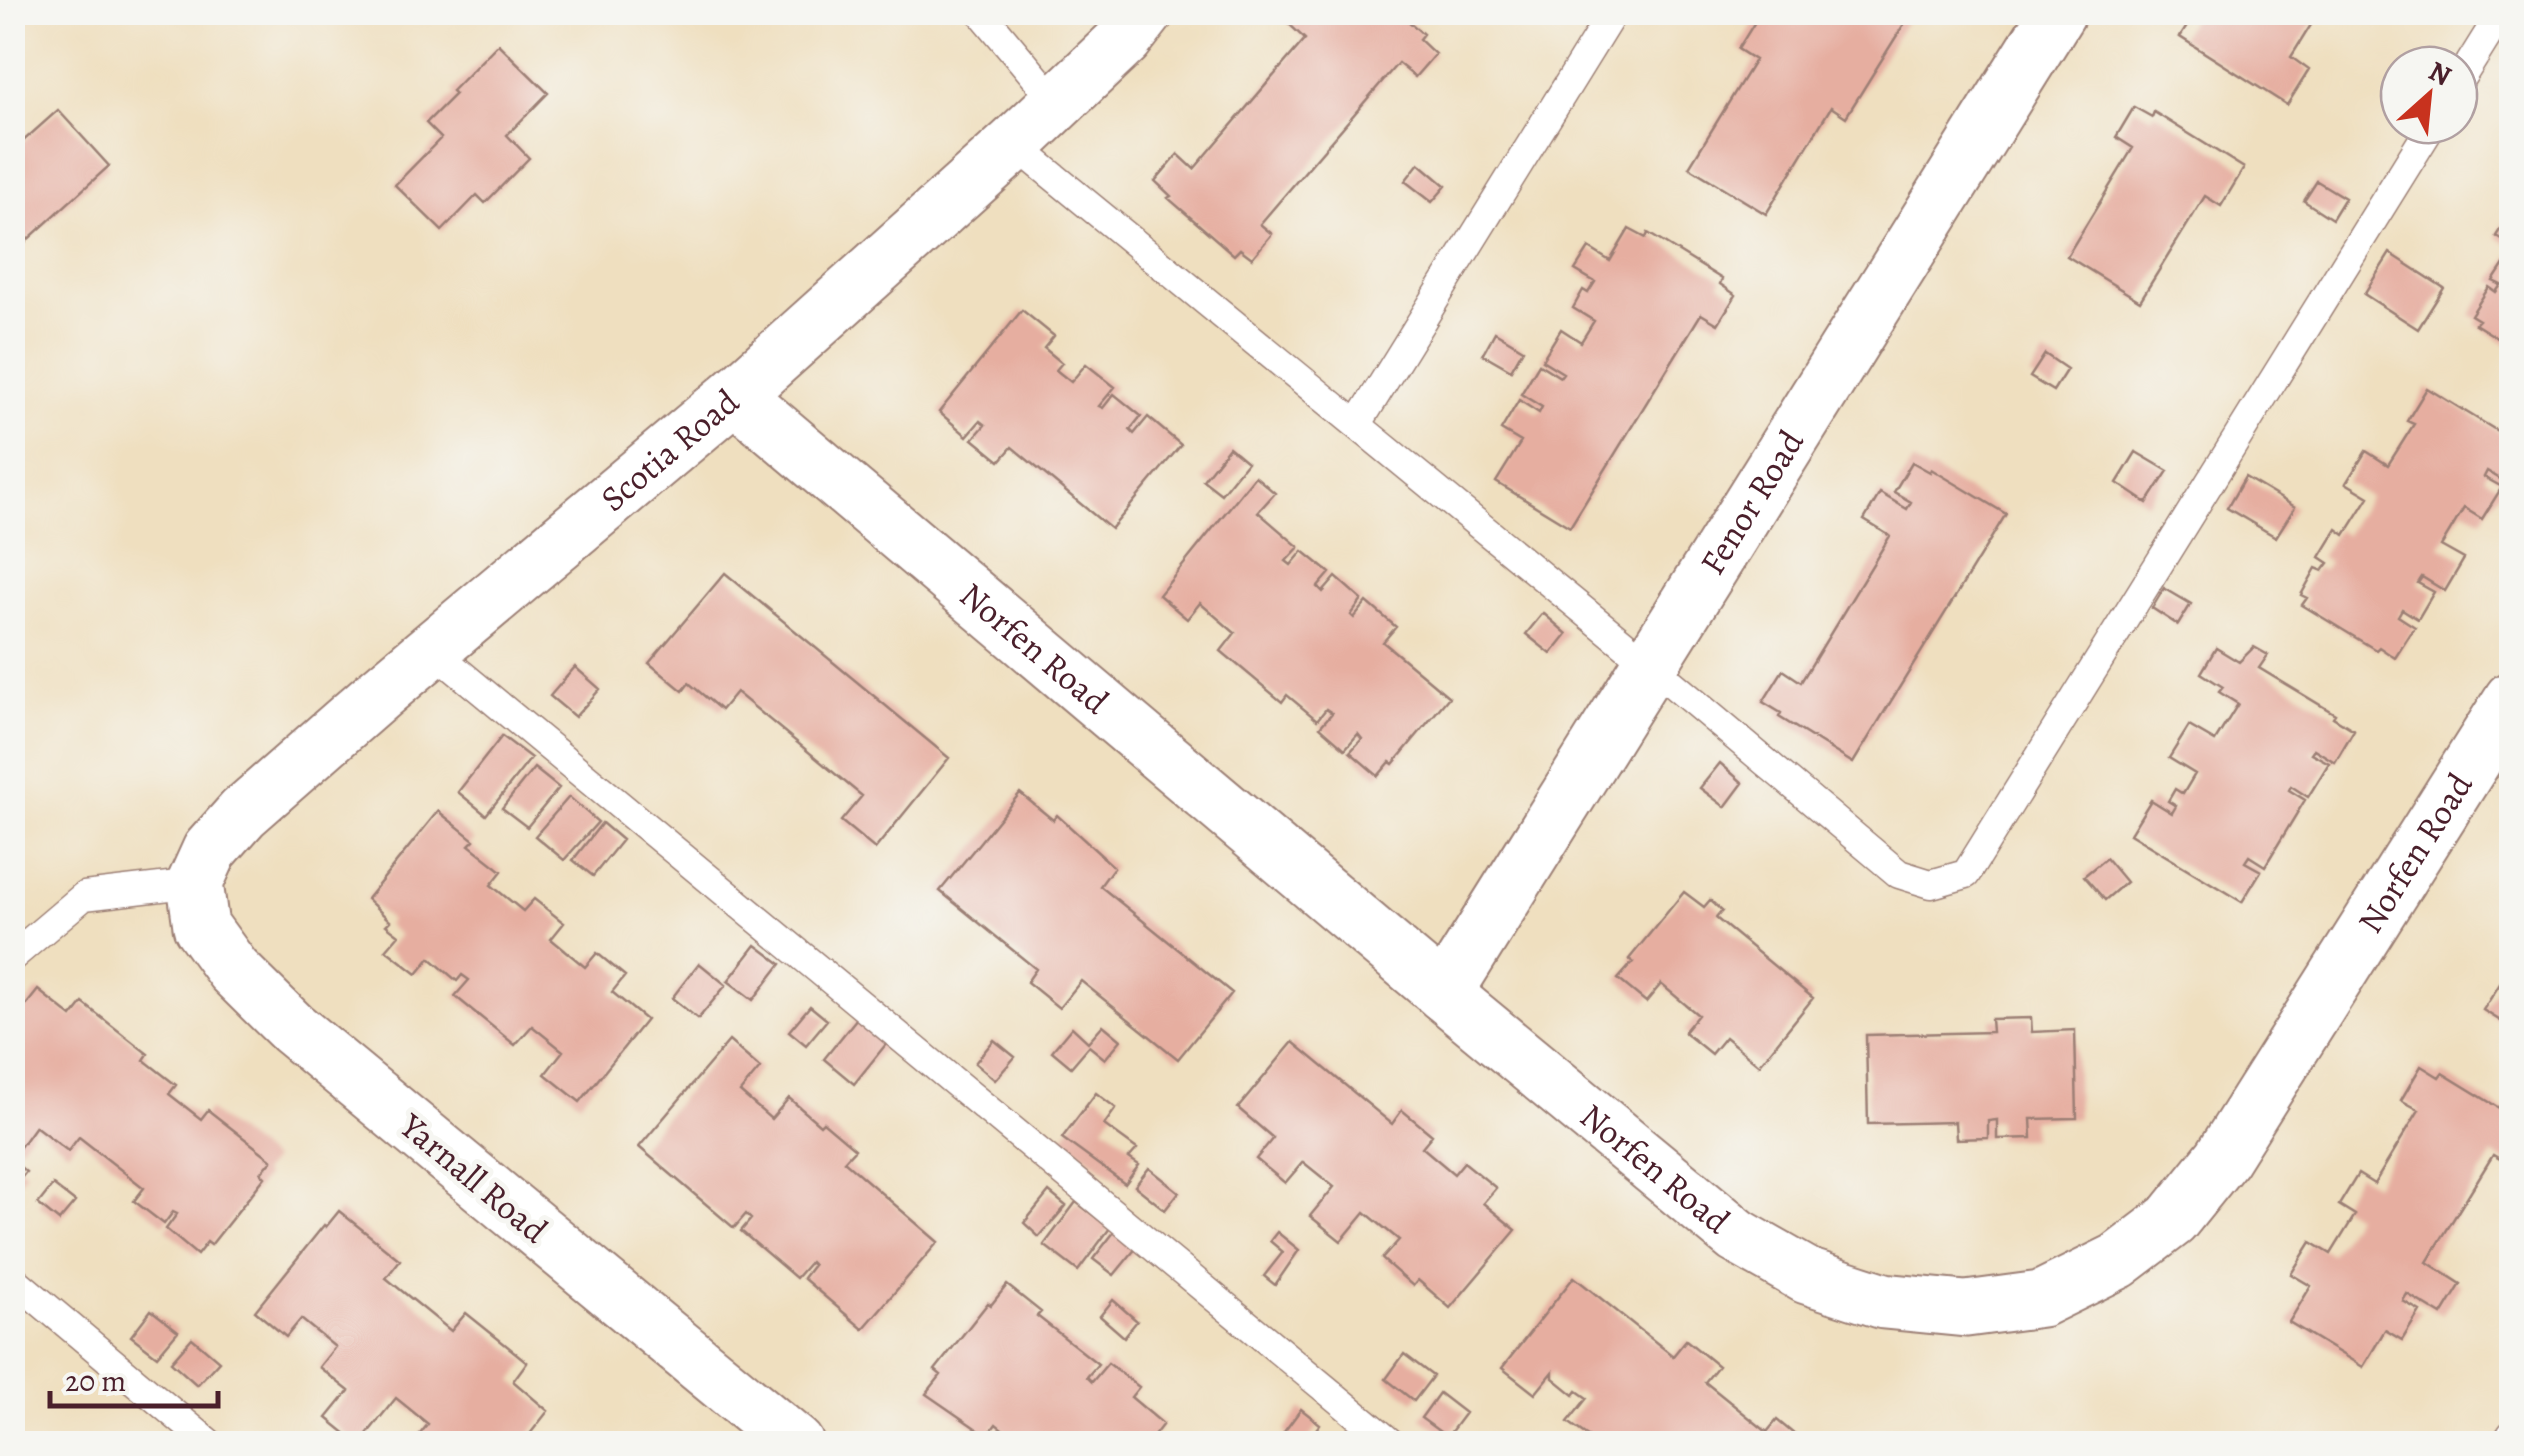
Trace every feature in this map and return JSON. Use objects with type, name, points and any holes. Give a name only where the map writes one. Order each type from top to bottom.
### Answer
[{"type":"street","name":"Scotia Road","points":[[195,883],[210,850],[243,813],[431,649],[735,395],[1014,144],[1146,12]]},
{"type":"street","name":"Fenor Road","points":[[1444,994],[2058,12]]},
{"type":"street","name":"Norfen Road","points":[[735,395],[1444,994],[1737,1236],[1806,1276],[1884,1301],[1966,1309],[2041,1299],[2118,1261],[2172,1220],[2222,1158],[2512,699]]},
{"type":"street","name":"Yarnall Road","points":[[195,883],[201,926],[234,970],[292,1028],[796,1444]]},
{"type":"lane","points":[[981,12],[1057,103]]},
{"type":"lane","points":[[1357,425],[1613,12]]},
{"type":"lane","points":[[2479,49],[2502,12]]},
{"type":"lane","points":[[1014,144],[1650,664],[1898,874],[1931,884],[1966,874],[2420,145]]},
{"type":"lane","points":[[431,649],[1392,1444]]},
{"type":"lane","points":[[12,957],[84,896],[195,883]]},
{"type":"lane","points":[[12,1278],[210,1444]]},
{"type":"lane","points":[[2505,1444],[2512,1434]]},
{"type":"building","points":[[1299,12],[1398,12],[1423,34],[1419,39],[1435,54],[1415,77],[1398,63],[1260,224],[1272,234],[1252,258],[1240,249],[1234,255],[1168,198],[1171,196],[1155,181],[1178,154],[1194,169],[1305,39],[1289,24]]},
{"type":"building","points":[[1761,12],[1904,12],[1909,16],[1846,117],[1831,107],[1766,214],[1689,167],[1755,60],[1738,49]]},
{"type":"building","points":[[2196,12],[2319,12],[2291,57],[2309,70],[2287,105],[2180,37]]},
{"type":"building","points":[[498,44],[548,93],[507,135],[529,158],[485,203],[477,195],[442,231],[395,185],[441,138],[426,123]]},
{"type":"building","points":[[2134,107],[2152,117],[2154,112],[2244,168],[2221,206],[2205,196],[2140,301],[2067,256],[2133,148],[2116,137]]},
{"type":"building","points":[[58,110],[109,166],[12,254],[12,151]]},
{"type":"building","points":[[1419,163],[1446,186],[1432,202],[1405,181]]},
{"type":"building","points":[[2317,181],[2345,198],[2332,219],[2304,201]]},
{"type":"building","points":[[2512,211],[2512,246],[2496,236]]},
{"type":"building","points":[[1629,229],[1646,238],[1648,233],[1722,279],[1720,284],[1736,295],[1718,324],[1701,314],[1570,527],[1496,482],[1521,442],[1501,430],[1519,400],[1539,413],[1542,407],[1521,394],[1539,364],[1560,377],[1563,373],[1542,360],[1561,329],[1581,342],[1594,321],[1573,308],[1583,290],[1588,293],[1595,282],[1575,270],[1589,248],[1610,261]]},
{"type":"building","points":[[2512,252],[2512,347],[2475,324],[2479,320],[2471,315],[2489,287],[2496,292],[2501,285],[2493,281]]},
{"type":"building","points":[[2390,253],[2444,288],[2418,329],[2364,294]]},
{"type":"building","points":[[1022,310],[1054,336],[1044,348],[1062,363],[1056,370],[1071,382],[1086,364],[1115,387],[1099,406],[1103,408],[1114,394],[1141,416],[1130,430],[1134,434],[1148,417],[1181,445],[1111,529],[1012,447],[1000,461],[973,439],[985,425],[980,421],[967,436],[939,412]]},
{"type":"building","points":[[1495,332],[1523,349],[1511,370],[1483,354]]},
{"type":"building","points":[[2045,354],[2067,369],[2053,391],[2030,377]]},
{"type":"building","points":[[2427,388],[2512,440],[2512,472],[2505,482],[2487,471],[2484,477],[2502,487],[2482,519],[2464,508],[2441,546],[2464,559],[2445,591],[2422,577],[2418,583],[2434,592],[2418,619],[2402,609],[2398,616],[2415,627],[2395,658],[2302,605],[2307,598],[2301,595],[2316,568],[2323,571],[2329,563],[2320,557],[2337,529],[2345,535],[2369,497],[2346,483],[2366,451],[2388,465],[2414,424],[2407,421]]},
{"type":"building","points":[[1229,447],[1247,462],[1221,494],[1203,480]]},
{"type":"building","points":[[2136,452],[2168,471],[2147,503],[2117,483]]},
{"type":"building","points":[[1912,462],[1930,472],[1931,469],[2006,514],[1853,763],[1779,717],[1781,713],[1763,702],[1783,670],[1801,682],[1890,536],[1864,520],[1880,493],[1907,509],[1911,502],[1894,492]]},
{"type":"building","points":[[1255,476],[1275,493],[1258,512],[1299,547],[1286,561],[1291,565],[1303,551],[1330,573],[1318,587],[1323,592],[1336,577],[1362,600],[1351,615],[1354,618],[1367,602],[1396,627],[1383,642],[1449,697],[1393,764],[1390,762],[1378,776],[1350,752],[1362,739],[1358,734],[1345,749],[1320,727],[1332,713],[1326,709],[1317,720],[1287,695],[1282,702],[1221,651],[1235,633],[1200,603],[1187,619],[1159,595]]},
{"type":"building","points":[[2245,477],[2295,507],[2276,537],[2227,508]]},
{"type":"building","points":[[725,573],[949,758],[875,849],[841,821],[862,796],[736,692],[721,710],[689,683],[683,691],[649,663]]},
{"type":"building","points":[[2164,588],[2191,604],[2178,625],[2152,608]]},
{"type":"building","points":[[1543,613],[1567,634],[1551,654],[1526,634]]},
{"type":"building","points":[[2254,647],[2268,655],[2259,668],[2335,714],[2333,717],[2354,730],[2335,762],[2314,749],[2311,753],[2329,763],[2308,797],[2291,786],[2289,790],[2305,800],[2265,866],[2249,856],[2245,862],[2261,871],[2242,902],[2130,834],[2151,800],[2172,813],[2176,806],[2168,801],[2175,789],[2183,794],[2195,774],[2169,758],[2189,726],[2215,741],[2238,704],[2219,692],[2223,687],[2201,673],[2216,648],[2239,662]]},
{"type":"building","points":[[575,667],[600,689],[575,717],[550,696]]},
{"type":"building","points":[[502,736],[531,758],[486,815],[458,792]]},
{"type":"building","points":[[1720,763],[1743,783],[1725,807],[1700,788]]},
{"type":"building","points":[[534,768],[559,788],[527,827],[502,808]]},
{"type":"building","points":[[1020,793],[1053,820],[1057,815],[1114,867],[1100,886],[1232,993],[1178,1059],[1081,981],[1059,1008],[1027,982],[1036,969],[940,891]]},
{"type":"building","points":[[569,797],[598,822],[564,860],[535,836]]},
{"type":"building","points":[[438,811],[474,840],[469,845],[502,871],[491,885],[523,911],[534,899],[564,923],[551,939],[585,967],[597,953],[625,976],[612,992],[646,1020],[580,1102],[545,1074],[563,1051],[532,1026],[515,1045],[455,996],[469,980],[462,975],[457,981],[430,958],[417,974],[386,950],[399,935],[386,925],[390,921],[367,899]]},
{"type":"building","points":[[602,823],[622,840],[593,876],[573,860]]},
{"type":"building","points":[[2106,858],[2126,882],[2105,900],[2084,876]]},
{"type":"building","points":[[1684,892],[1704,907],[1710,900],[1722,911],[1716,918],[1813,998],[1759,1065],[1725,1037],[1711,1054],[1684,1032],[1698,1015],[1661,984],[1646,1002],[1618,979],[1633,962],[1629,959]]},
{"type":"building","points":[[756,945],[781,964],[753,1000],[728,981]]},
{"type":"building","points":[[699,963],[726,985],[698,1019],[672,998]]},
{"type":"building","points":[[2512,965],[2512,1028],[2483,1010]]},
{"type":"building","points":[[38,990],[72,1017],[83,1003],[148,1054],[144,1060],[176,1085],[169,1094],[201,1119],[208,1110],[272,1160],[261,1173],[265,1177],[211,1245],[207,1242],[197,1255],[166,1229],[177,1214],[173,1212],[164,1224],[134,1201],[144,1188],[79,1137],[68,1151],[35,1126],[20,1147],[12,1141],[12,1023]]},
{"type":"building","points":[[810,1006],[827,1020],[806,1045],[789,1031]]},
{"type":"building","points":[[857,1018],[887,1043],[854,1084],[824,1059]]},
{"type":"building","points":[[2031,1018],[2032,1032],[2075,1030],[2077,1118],[2031,1119],[2032,1138],[1997,1139],[1997,1120],[1988,1121],[1988,1138],[1956,1139],[1955,1122],[1868,1124],[1866,1035],[1992,1032],[1991,1019]]},
{"type":"building","points":[[1103,1025],[1121,1040],[1105,1059],[1089,1046],[1071,1067],[1052,1051],[1072,1027],[1088,1042]]},
{"type":"building","points":[[994,1040],[1015,1057],[995,1080],[975,1063]]},
{"type":"building","points":[[729,1041],[760,1068],[740,1092],[771,1119],[789,1098],[820,1125],[823,1122],[855,1149],[844,1161],[938,1242],[863,1329],[803,1278],[813,1265],[810,1262],[796,1278],[741,1231],[751,1219],[746,1214],[734,1228],[639,1147]]},
{"type":"building","points":[[1293,1042],[1392,1124],[1402,1110],[1432,1135],[1422,1147],[1454,1174],[1464,1162],[1496,1188],[1483,1203],[1516,1230],[1450,1308],[1418,1280],[1413,1286],[1382,1259],[1399,1240],[1365,1212],[1341,1241],[1310,1216],[1334,1187],[1303,1162],[1285,1183],[1256,1159],[1273,1138],[1238,1108]]},
{"type":"building","points":[[2421,1066],[2439,1077],[2442,1073],[2512,1116],[2512,1166],[2493,1155],[2427,1262],[2461,1284],[2442,1315],[2407,1294],[2403,1301],[2420,1311],[2402,1340],[2385,1330],[2363,1367],[2289,1322],[2311,1286],[2291,1274],[2311,1242],[2331,1254],[2355,1215],[2339,1205],[2358,1174],[2374,1184],[2419,1110],[2401,1100]]},
{"type":"building","points":[[1096,1093],[1116,1108],[1104,1125],[1137,1149],[1129,1158],[1139,1165],[1125,1184],[1062,1138]]},
{"type":"building","points":[[12,1160],[26,1172],[12,1189]]},
{"type":"building","points":[[1149,1168],[1179,1192],[1165,1210],[1135,1186]]},
{"type":"building","points":[[53,1185],[75,1202],[59,1221],[38,1204]]},
{"type":"building","points":[[1049,1192],[1066,1206],[1039,1237],[1024,1223]]},
{"type":"building","points":[[1076,1202],[1110,1228],[1078,1271],[1044,1245]]},
{"type":"building","points":[[339,1211],[400,1260],[386,1278],[451,1331],[466,1313],[527,1362],[513,1381],[548,1411],[522,1444],[412,1444],[428,1424],[396,1398],[367,1434],[381,1444],[359,1444],[327,1418],[349,1391],[319,1367],[335,1347],[301,1319],[286,1337],[255,1311]]},
{"type":"building","points":[[1115,1231],[1137,1247],[1114,1275],[1093,1259]]},
{"type":"building","points":[[1277,1232],[1299,1250],[1275,1285],[1264,1276],[1283,1252],[1270,1241]]},
{"type":"building","points":[[1574,1277],[1673,1356],[1686,1340],[1718,1366],[1705,1382],[1767,1432],[1777,1420],[1806,1444],[1599,1444],[1568,1422],[1587,1398],[1577,1391],[1574,1395],[1553,1378],[1553,1372],[1535,1394],[1502,1368]]},
{"type":"building","points":[[1007,1285],[1041,1312],[1037,1316],[1098,1364],[1087,1377],[1092,1382],[1108,1363],[1139,1387],[1131,1397],[1163,1424],[1153,1437],[1161,1444],[1021,1444],[996,1424],[987,1436],[926,1394],[941,1375],[935,1370]]},
{"type":"building","points":[[1113,1300],[1137,1321],[1124,1337],[1100,1316]]},
{"type":"building","points":[[151,1310],[178,1331],[157,1356],[131,1336]]},
{"type":"building","points":[[192,1338],[219,1361],[197,1385],[171,1362]]},
{"type":"building","points":[[1404,1354],[1433,1376],[1414,1401],[1386,1379]]},
{"type":"building","points":[[1439,1393],[1465,1413],[1447,1437],[1421,1418]]},
{"type":"building","points":[[1301,1409],[1320,1424],[1305,1444],[1284,1432]]}]
